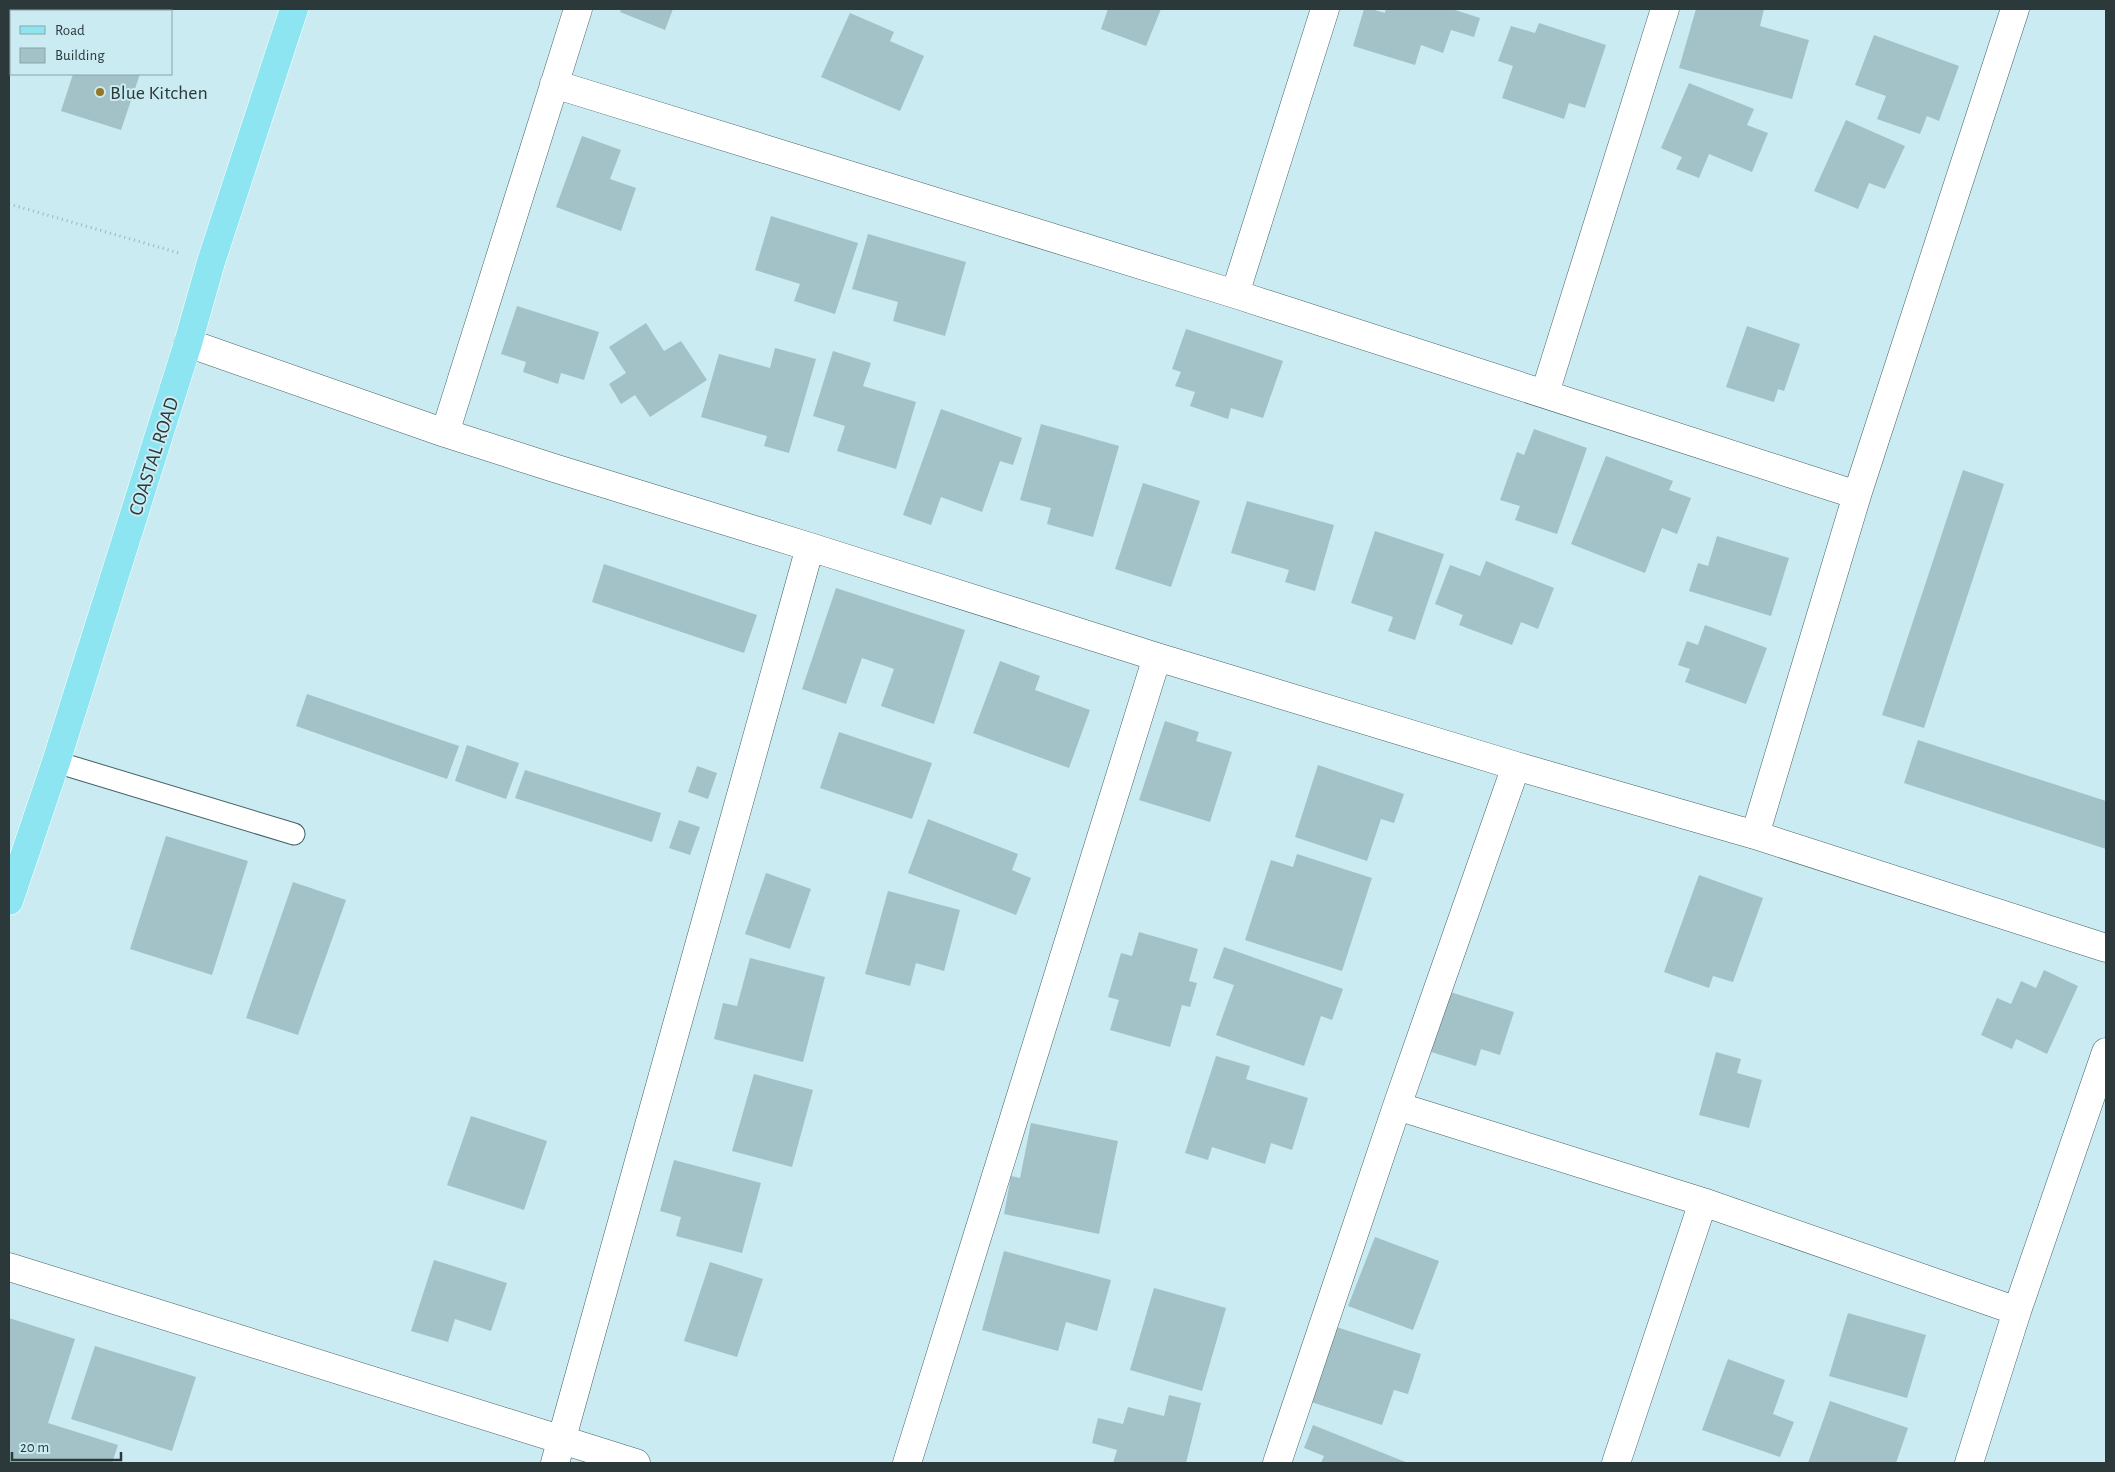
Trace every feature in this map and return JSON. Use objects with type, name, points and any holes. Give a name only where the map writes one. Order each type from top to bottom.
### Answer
[{"type":"main road","name":"COASTAL ROAD","points":[[9,902],[56,762],[188,343],[210,262],[294,9]]},
{"type":"street","points":[[445,434],[578,9]]},
{"type":"street","points":[[1235,294],[1325,9]]},
{"type":"street","points":[[1545,393],[1665,9]]},
{"type":"street","points":[[1754,835],[1857,495],[2015,9]]},
{"type":"street","points":[[554,84],[1235,294],[1857,495]]},
{"type":"street","points":[[188,343],[445,434],[810,546],[1157,657],[1516,766],[1754,835],[2106,948]]},
{"type":"street","points":[[559,1451],[810,546]]},
{"type":"street","points":[[906,1463],[1157,657]]},
{"type":"street","points":[[1277,1463],[1397,1106],[1516,766]]},
{"type":"street","points":[[1970,1463],[2017,1311],[2106,1052]]},
{"type":"street","points":[[1397,1106],[1702,1202],[2017,1311]]},
{"type":"street","points":[[1616,1463],[1702,1202]]},
{"type":"street","points":[[9,1267],[559,1451],[636,1463]]},
{"type":"lane","points":[[56,762],[294,834]]},
{"type":"path","points":[[9,204],[210,262]]},
{"type":"building","points":[[95,9],[163,9],[162,10]]},
{"type":"building","points":[[621,9],[673,9],[665,30],[620,12]]},
{"type":"building","points":[[1108,9],[1161,9],[1146,46],[1101,29]]},
{"type":"building","points":[[1364,9],[1385,13],[1386,9],[1452,9],[1480,18],[1474,37],[1451,30],[1443,53],[1421,45],[1415,65],[1353,46]]},
{"type":"building","points":[[1696,9],[1764,9],[1760,26],[1809,40],[1792,99],[1679,68]]},
{"type":"building","points":[[850,13],[894,32],[890,41],[924,56],[900,111],[821,77]]},
{"type":"building","points":[[1539,23],[1606,45],[1585,108],[1569,103],[1564,119],[1502,98],[1513,66],[1498,61],[1511,26],[1535,33]]},
{"type":"building","points":[[1874,35],[1959,66],[1939,121],[1927,116],[1920,134],[1877,119],[1886,96],[1855,85]]},
{"type":"building","name":"Blue Kitchen","points":[[73,75],[140,75],[121,130],[61,111]]},
{"type":"building","points":[[1689,83],[1754,109],[1747,125],[1768,133],[1752,172],[1709,154],[1699,178],[1676,169],[1682,157],[1661,148]]},
{"type":"building","points":[[1846,120],[1905,146],[1885,189],[1869,183],[1858,209],[1814,191]]},
{"type":"building","points":[[582,136],[621,150],[610,179],[636,188],[621,231],[556,207]]},
{"type":"building","points":[[771,216],[858,243],[835,314],[794,301],[800,284],[755,270]]},
{"type":"building","points":[[868,234],[966,262],[945,336],[893,321],[898,302],[852,289]]},
{"type":"building","points":[[517,306],[599,332],[584,380],[561,373],[558,384],[523,372],[526,362],[501,354]]},
{"type":"building","points":[[646,323],[664,351],[681,341],[707,380],[650,417],[635,395],[621,404],[609,384],[626,373],[609,347]]},
{"type":"building","points":[[1747,326],[1800,344],[1784,391],[1778,389],[1774,402],[1726,387]]},
{"type":"building","points":[[1186,329],[1283,361],[1263,418],[1231,408],[1228,419],[1190,406],[1195,392],[1175,386],[1181,372],[1172,369]]},
{"type":"building","points":[[775,348],[816,359],[789,453],[764,446],[767,436],[701,417],[719,354],[770,368]]},
{"type":"building","points":[[833,351],[871,363],[863,386],[916,402],[896,469],[837,451],[845,426],[813,416]]},
{"type":"building","points":[[941,409],[1022,438],[1013,465],[1000,461],[982,512],[941,497],[931,525],[903,515]]},
{"type":"building","points":[[1041,424],[1119,446],[1093,537],[1047,524],[1051,508],[1020,500]]},
{"type":"building","points":[[1534,429],[1587,448],[1557,534],[1515,520],[1520,506],[1500,500],[1517,452],[1524,455]]},
{"type":"building","points":[[1606,456],[1673,481],[1669,490],[1691,498],[1677,534],[1662,528],[1645,573],[1571,544]]},
{"type":"building","points":[[1963,470],[2004,484],[1924,728],[1882,715]]},
{"type":"building","points":[[1143,483],[1200,501],[1171,587],[1115,569]]},
{"type":"building","points":[[1247,501],[1334,525],[1315,591],[1285,582],[1289,570],[1231,553]]},
{"type":"building","points":[[1375,531],[1444,554],[1415,640],[1388,631],[1393,617],[1351,603]]},
{"type":"building","points":[[1717,536],[1789,558],[1771,616],[1689,591],[1698,563],[1708,566]]},
{"type":"building","points":[[1486,561],[1554,588],[1538,629],[1521,622],[1512,645],[1459,625],[1463,615],[1435,604],[1450,565],[1480,576]]},
{"type":"building","points":[[604,564],[757,615],[744,653],[592,602]]},
{"type":"building","points":[[836,588],[965,630],[934,724],[881,706],[894,669],[862,658],[846,704],[802,689]]},
{"type":"building","points":[[1705,625],[1767,648],[1746,704],[1685,682],[1690,669],[1678,665],[1687,641],[1698,645]]},
{"type":"building","points":[[1000,661],[1040,676],[1035,690],[1090,710],[1069,768],[973,733]]},
{"type":"building","points":[[307,694],[459,746],[447,779],[296,726]]},
{"type":"building","points":[[1165,721],[1199,732],[1196,741],[1232,752],[1210,822],[1139,800]]},
{"type":"building","points":[[839,732],[932,763],[912,819],[820,788]]},
{"type":"building","points":[[1918,740],[2106,801],[2106,849],[1904,783]]},
{"type":"building","points":[[467,745],[519,763],[506,799],[455,781]]},
{"type":"building","points":[[1318,765],[1404,794],[1394,823],[1381,819],[1367,861],[1295,837]]},
{"type":"building","points":[[697,766],[717,773],[708,799],[688,792]]},
{"type":"building","points":[[525,770],[661,813],[652,842],[515,798]]},
{"type":"building","points":[[928,819],[1018,854],[1012,870],[1031,878],[1016,915],[908,873]]},
{"type":"building","points":[[679,820],[700,827],[690,855],[669,848]]},
{"type":"building","points":[[166,836],[248,861],[212,975],[130,949]]},
{"type":"building","points":[[1297,854],[1372,878],[1342,971],[1245,940],[1271,860],[1293,867]]},
{"type":"building","points":[[766,873],[811,889],[790,949],[745,934]]},
{"type":"building","points":[[1699,875],[1763,898],[1733,982],[1713,976],[1709,988],[1664,972]]},
{"type":"building","points":[[293,882],[346,900],[298,1035],[246,1018]]},
{"type":"building","points":[[888,891],[960,910],[944,971],[916,963],[910,986],[865,974]]},
{"type":"building","points":[[1139,932],[1198,949],[1189,981],[1197,983],[1190,1007],[1182,1005],[1170,1047],[1110,1030],[1119,1000],[1108,997],[1121,953],[1132,956]]},
{"type":"building","points":[[1224,947],[1343,989],[1332,1020],[1321,1016],[1304,1066],[1216,1035],[1234,985],[1213,978]]},
{"type":"building","points":[[750,958],[825,977],[803,1062],[714,1039],[723,1003],[737,1006]]},
{"type":"building","points":[[2044,970],[2078,986],[2047,1054],[2016,1039],[2012,1049],[1981,1035],[1997,998],[2011,1004],[2021,981],[2036,988]]},
{"type":"building","points":[[1447,991],[1514,1012],[1500,1055],[1481,1049],[1476,1066],[1428,1051]]},
{"type":"building","points":[[1716,1052],[1741,1059],[1737,1073],[1762,1080],[1749,1128],[1699,1115]]},
{"type":"building","points":[[1216,1056],[1250,1066],[1246,1079],[1308,1098],[1292,1150],[1271,1143],[1265,1164],[1212,1147],[1208,1160],[1185,1153]]},
{"type":"building","points":[[754,1074],[813,1090],[792,1167],[732,1151]]},
{"type":"building","points":[[471,1116],[547,1141],[524,1210],[447,1185]]},
{"type":"building","points":[[1031,1123],[1118,1141],[1099,1234],[1004,1214],[1011,1176],[1020,1178]]},
{"type":"building","points":[[674,1160],[761,1183],[742,1253],[676,1236],[681,1217],[660,1211]]},
{"type":"building","points":[[1375,1237],[1439,1261],[1413,1330],[1348,1306]]},
{"type":"building","points":[[1004,1251],[1111,1280],[1097,1331],[1066,1322],[1058,1351],[982,1330]]},
{"type":"building","points":[[434,1260],[507,1283],[491,1331],[455,1319],[448,1342],[411,1331]]},
{"type":"building","points":[[710,1262],[763,1279],[737,1357],[684,1341]]},
{"type":"building","points":[[1154,1288],[1226,1308],[1202,1391],[1130,1370]]},
{"type":"building","points":[[1848,1313],[1926,1335],[1907,1398],[1829,1376]]},
{"type":"building","points":[[9,1318],[75,1339],[48,1423],[118,1445],[112,1463],[9,1463]]},
{"type":"building","points":[[1330,1325],[1421,1354],[1408,1394],[1394,1390],[1382,1425],[1305,1400]]},
{"type":"building","points":[[95,1346],[196,1377],[172,1451],[71,1419]]},
{"type":"building","points":[[1728,1359],[1785,1380],[1773,1414],[1794,1422],[1780,1457],[1702,1430]]},
{"type":"building","points":[[1169,1395],[1201,1403],[1186,1463],[1113,1463],[1117,1450],[1092,1443],[1098,1418],[1123,1424],[1128,1407],[1164,1416]]},
{"type":"building","points":[[1830,1401],[1908,1428],[1896,1463],[1808,1463]]},
{"type":"building","points":[[1313,1425],[1408,1463],[1321,1463],[1324,1456],[1304,1448]]},
{"type":"place","name":"Blue Kitchen","points":[[100,92]]}]
